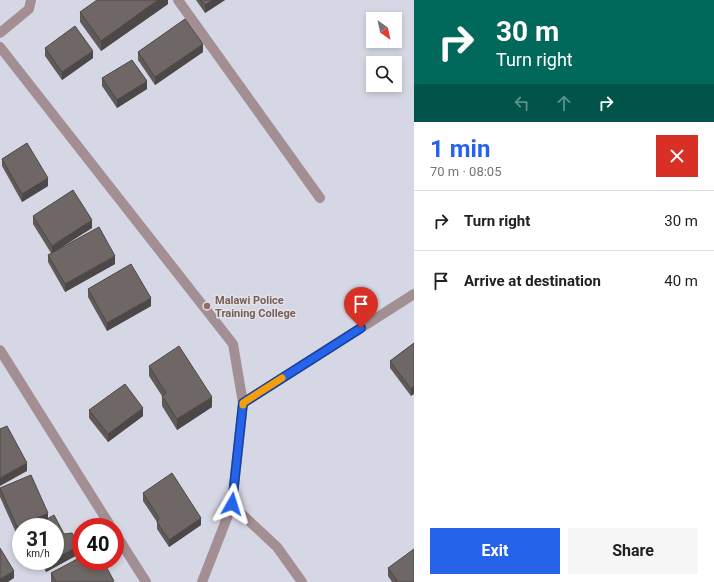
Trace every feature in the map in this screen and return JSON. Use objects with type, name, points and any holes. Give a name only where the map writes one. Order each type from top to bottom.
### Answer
[{"type":"street","points":[[0,33],[29,9],[31,0]]},
{"type":"street","points":[[178,0],[320,198]]},
{"type":"street","points":[[0,47],[233,344],[243,403],[232,504],[202,582]]},
{"type":"street","points":[[243,403],[414,294]]},
{"type":"street","points":[[0,350],[105,518]]},
{"type":"street","points":[[232,504],[277,547],[302,582]]},
{"type":"street","points":[[124,547],[146,582]]},
{"type":"shaded area","name":"Malawi Police Training College","points":[[0,0],[414,0],[414,582],[0,582]]},
{"type":"building","points":[[97,0],[158,0],[101,41],[80,12]]},
{"type":"building","points":[[201,0],[213,0],[205,5]]},
{"type":"building","points":[[185,19],[203,44],[155,77],[138,52]]},
{"type":"building","points":[[75,26],[93,51],[62,72],[45,48]]},
{"type":"building","points":[[132,60],[147,81],[117,100],[102,78]]},
{"type":"building","points":[[27,143],[48,178],[22,194],[2,159]]},
{"type":"building","points":[[73,190],[92,220],[52,246],[33,216]]},
{"type":"building","points":[[99,227],[115,256],[65,284],[48,255]]},
{"type":"building","points":[[131,264],[151,298],[107,323],[88,289]]},
{"type":"building","points":[[414,343],[414,386],[411,389],[390,361]]},
{"type":"building","points":[[179,346],[212,397],[177,419],[162,396],[166,393],[149,366]]},
{"type":"building","points":[[125,384],[143,408],[108,434],[89,410]]},
{"type":"building","points":[[7,426],[27,463],[0,478],[0,429]]},
{"type":"building","points":[[172,473],[201,518],[169,540],[157,522],[159,518],[143,493]]},
{"type":"building","points":[[31,475],[48,513],[37,518],[13,518],[0,488]]},
{"type":"building","points":[[54,515],[56,518],[49,518]]},
{"type":"building","points":[[72,533],[72,550],[64,554],[64,534]]},
{"type":"building","points":[[0,548],[14,571],[0,579]]},
{"type":"building","points":[[414,549],[414,582],[398,582],[388,568]]},
{"type":"building","points":[[72,562],[72,570],[108,570],[114,581],[56,582],[51,573],[57,570],[64,570],[64,566]]},
{"type":"slow traffic","points":[[243,405],[243,403],[282,378]]},
{"type":"place","name":"Malawi Police Training College","points":[[207,306]]},
{"type":"route","points":[[232,504],[243,403],[361,328]]}]
